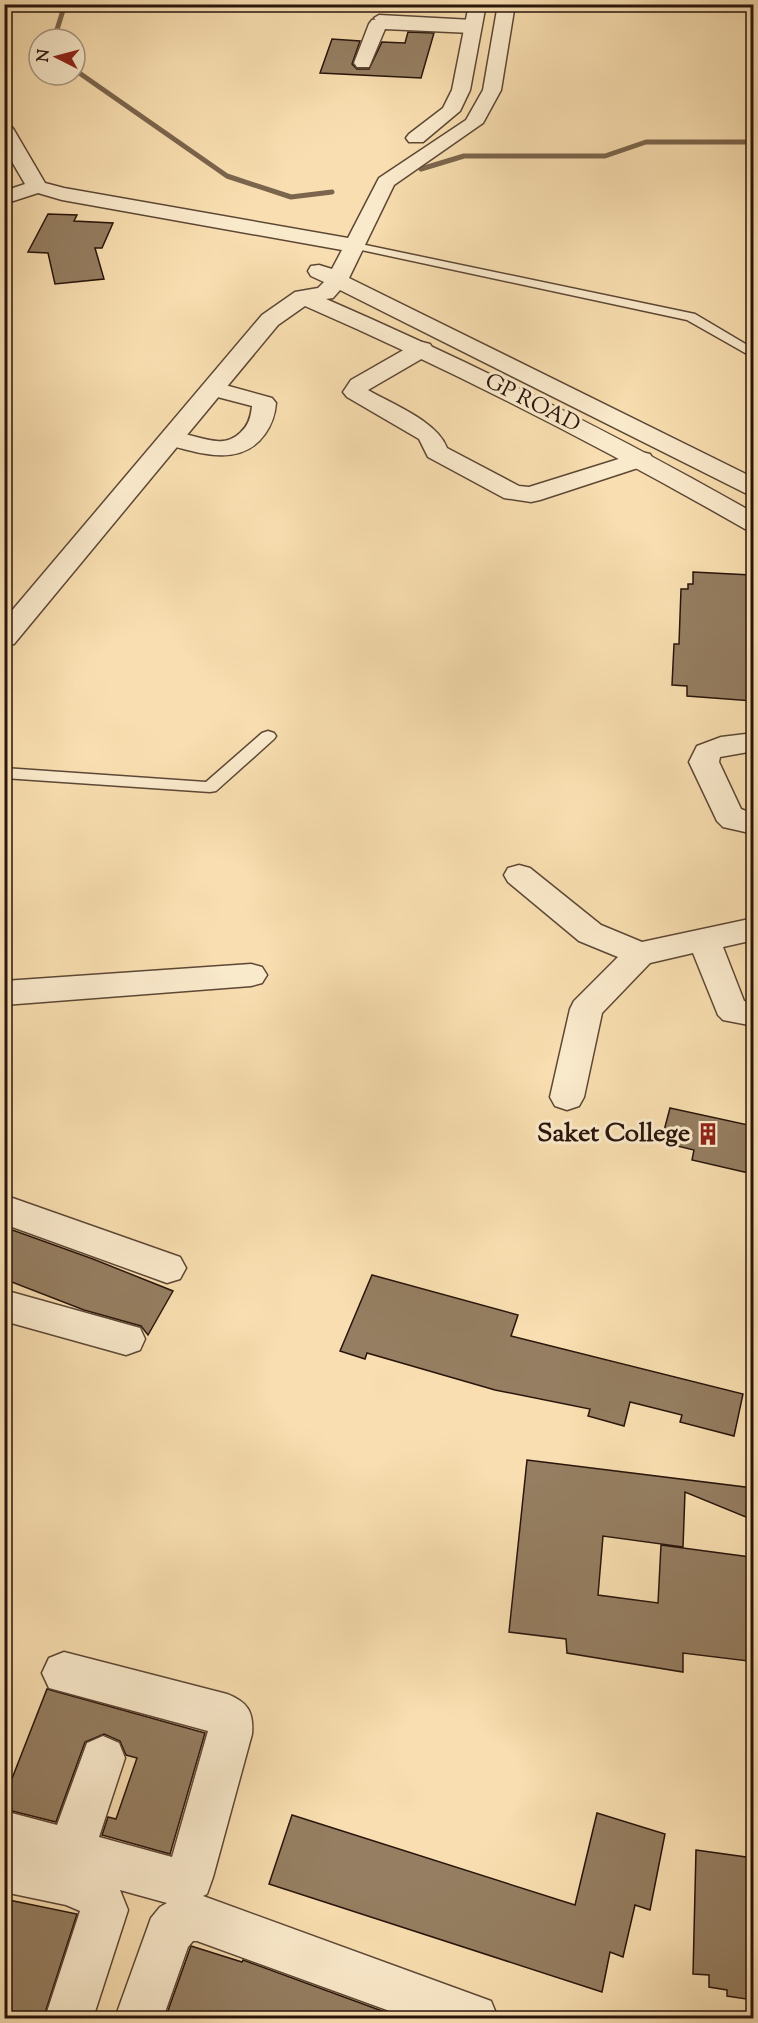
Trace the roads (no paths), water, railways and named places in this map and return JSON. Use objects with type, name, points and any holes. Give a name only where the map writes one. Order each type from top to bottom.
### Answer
[{"type":"street","points":[[328,275],[356,246],[386,182],[474,123],[481,113],[492,90],[505,14],[378,24],[363,63]]},
{"type":"street","points":[[402,147],[451,111],[461,90],[474,18]]},
{"type":"street","points":[[451,111],[481,113]]},
{"type":"street","points":[[4,130],[37,187]]},
{"type":"street","points":[[4,198],[37,187],[62,194],[356,246]]},
{"type":"street","points":[[4,638],[270,321],[303,297],[325,292],[334,242],[344,223]]},
{"type":"street","name":"GP ROAD","points":[[328,275],[753,488]]},
{"type":"street","name":"GP ROAD","points":[[303,297],[422,349],[641,459],[753,524]]},
{"type":"street","points":[[422,349],[359,385],[355,392],[427,434],[432,439],[437,452],[513,493],[531,495],[641,459]]},
{"type":"street","points":[[173,439],[223,449],[249,438],[264,417],[264,403],[214,389]]},
{"type":"street","points":[[753,742],[721,746],[707,752],[704,762],[728,814],[734,820],[753,824]]},
{"type":"street","points":[[519,875],[591,933],[640,954]]},
{"type":"street","points":[[567,1097],[586,1009],[640,954],[753,929]]},
{"type":"street","points":[[704,940],[730,1008],[735,1012],[753,1014]]},
{"type":"street","points":[[4,993],[251,975]]},
{"type":"street","points":[[4,1209],[167,1269]]},
{"type":"street","points":[[4,1305],[126,1339]]},
{"type":"street","points":[[4,1834],[173,1881],[183,1881],[190,1876],[230,1734],[231,1722],[226,1715],[64,1673]]},
{"type":"street","points":[[70,1853],[103,1758]]},
{"type":"street","points":[[4,1869],[81,1885],[95,1892],[101,1899],[104,1910],[69,2019]]},
{"type":"street","points":[[139,2019],[168,1935],[174,1924],[185,1918],[197,1917],[474,2019]]},
{"type":"lane","points":[[379,18],[474,18]]},
{"type":"lane","points":[[356,246],[691,317],[753,354]]},
{"type":"lane","points":[[4,773],[210,787],[268,736]]},
{"type":"waterway","points":[[58,27],[65,4]]},
{"type":"waterway","points":[[87,78],[227,176],[291,197],[332,192]]},
{"type":"waterway","points":[[421,169],[464,156],[605,156],[646,142],[754,142]]},
{"type":"place","name":"Saket College","points":[[708,1134]]}]
